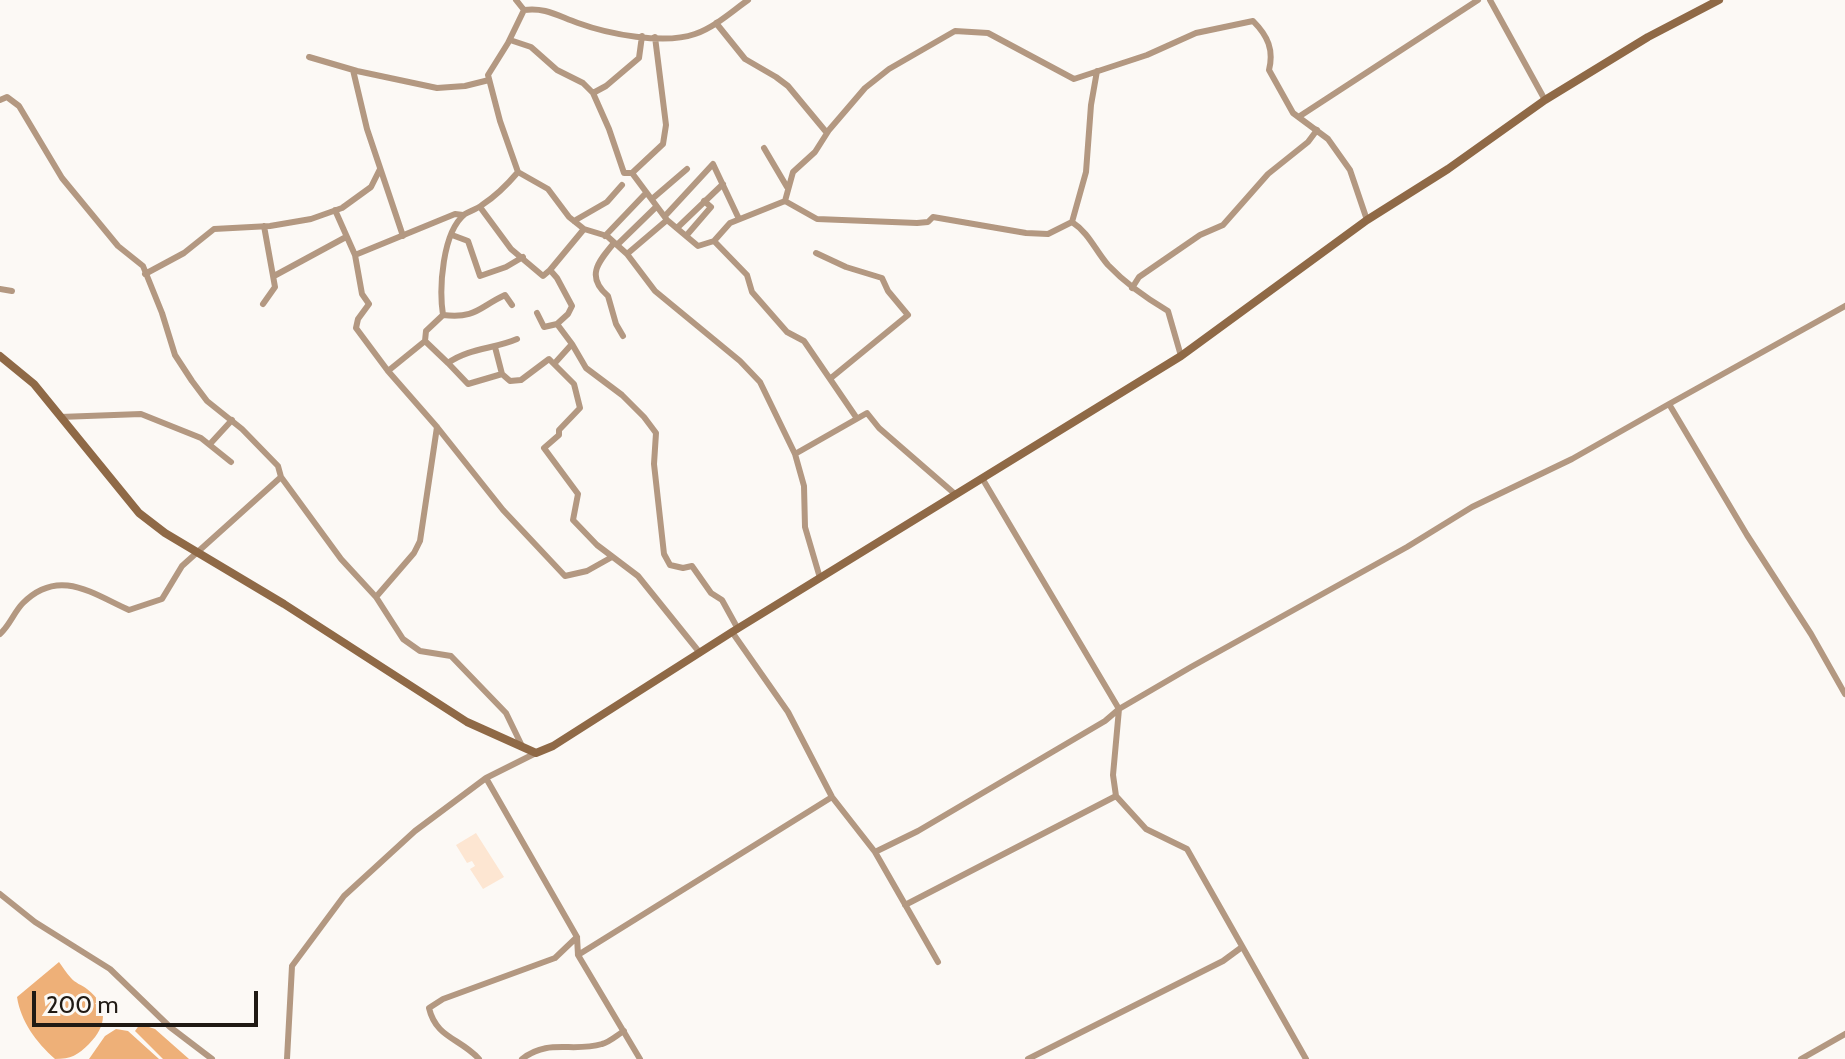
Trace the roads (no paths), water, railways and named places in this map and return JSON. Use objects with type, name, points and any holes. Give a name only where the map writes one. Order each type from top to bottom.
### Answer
[{"type":"street","points":[[516,0],[524,10]]},
{"type":"street","points":[[524,10],[538,8],[606,31],[655,37],[691,35],[716,23],[748,0]]},
{"type":"street","points":[[1300,116],[1478,0]]},
{"type":"street","points":[[1490,0],[1545,100]]},
{"type":"street","points":[[287,1059],[292,966],[344,896],[415,831],[486,778],[553,746],[735,630],[1181,356],[1367,220],[1448,169],[1545,100],[1648,37],[1719,0]]},
{"type":"street","points":[[524,10],[488,75],[518,172],[548,189],[584,229],[605,236],[627,254],[655,291],[684,312],[760,382],[795,454],[804,486],[805,527],[820,578]]},
{"type":"street","points":[[785,201],[793,172],[815,152],[865,88],[955,31],[988,33],[1074,79],[1147,55],[1196,33],[1253,21],[1263,31],[1273,53],[1269,70],[1293,113],[1328,139],[1350,170],[1367,220]]},
{"type":"street","points":[[716,23],[745,59],[788,86],[827,133]]},
{"type":"street","points":[[593,93],[639,58],[642,36]]},
{"type":"street","points":[[510,40],[531,47],[557,70],[583,83],[593,93],[609,129],[620,166],[624,173],[632,173],[663,144],[666,125],[655,37]]},
{"type":"street","points":[[309,57],[437,88],[489,80]]},
{"type":"street","points":[[353,70],[380,169],[403,236]]},
{"type":"street","points":[[785,201],[817,219],[917,223],[928,222],[933,217],[1048,234],[1072,222],[1086,172],[1097,71]]},
{"type":"street","points":[[0,100],[7,97],[19,106],[57,172],[106,233],[143,266],[175,355],[207,401],[232,420],[278,466],[281,477],[341,559],[376,597],[403,639],[420,651],[451,656],[506,713],[522,746]]},
{"type":"street","points":[[1132,288],[1139,277],[1200,235],[1223,225],[1268,174],[1308,142],[1317,130]]},
{"type":"street","points":[[764,148],[787,187]]},
{"type":"street","points":[[627,254],[636,249],[666,218],[713,164],[739,219]]},
{"type":"street","points":[[145,274],[184,253],[214,229],[311,219],[335,210],[371,187],[380,169]]},
{"type":"street","points":[[652,199],[687,169]]},
{"type":"street","points":[[355,255],[455,214],[463,215],[480,207],[504,189],[518,172]]},
{"type":"street","points":[[632,173],[656,207],[698,246],[714,241],[721,230],[739,219],[785,201]]},
{"type":"street","points":[[677,228],[723,184]]},
{"type":"street","points":[[574,221],[607,202],[622,185]]},
{"type":"street","points":[[605,236],[646,193]]},
{"type":"street","points":[[686,236],[711,207],[704,201]]},
{"type":"street","points":[[480,207],[511,249],[543,276],[584,229]]},
{"type":"street","points":[[623,336],[608,296],[599,290],[596,278],[599,264],[615,244],[656,207]]},
{"type":"street","points":[[335,210],[355,255],[362,294],[369,304],[358,319],[356,328],[388,371],[503,510],[565,576],[587,571],[612,557]]},
{"type":"street","points":[[443,315],[441,277],[444,258],[463,215]]},
{"type":"street","points":[[1072,222],[1085,231],[1106,263],[1132,288],[1168,311],[1181,356]]},
{"type":"street","points":[[263,304],[275,287],[264,226]]},
{"type":"street","points":[[452,235],[468,241],[480,276],[523,257]]},
{"type":"street","points":[[274,276],[346,237]]},
{"type":"street","points":[[714,241],[747,275],[752,292],[787,332],[804,341],[856,417]]},
{"type":"street","points":[[816,253],[846,267],[882,278],[888,291],[908,315],[831,378]]},
{"type":"street","points":[[537,313],[544,327],[557,324],[572,306],[550,270]]},
{"type":"street","points":[[0,289],[12,291]]},
{"type":"street","points":[[388,371],[425,341],[426,331],[443,315],[467,315],[505,295],[512,305]]},
{"type":"street","points":[[875,852],[977,798],[1105,721],[1119,709],[1407,547],[1472,507],[1572,459],[1845,306]]},
{"type":"street","points":[[557,324],[586,368],[622,395],[656,433],[654,464],[664,554],[670,565],[683,568],[692,566],[711,593],[722,600],[735,630],[788,712],[832,797],[875,852],[938,962]]},
{"type":"street","points":[[448,363],[464,354],[517,339]]},
{"type":"street","points":[[425,341],[468,384],[502,374]]},
{"type":"street","points":[[554,364],[572,344]]},
{"type":"street","points":[[495,347],[502,374],[510,381],[521,380],[549,359],[574,384],[580,408],[559,430],[559,435],[544,448],[578,494],[573,520],[612,557],[638,576],[700,653]]},
{"type":"street","points":[[0,356],[34,384],[139,513],[196,554],[284,604],[467,722],[536,753]]},
{"type":"street","points":[[1669,404],[1845,694]]},
{"type":"street","points":[[795,454],[867,413],[879,428],[955,494]]},
{"type":"street","points":[[60,417],[141,414],[210,444],[231,462]]},
{"type":"street","points":[[210,444],[232,420]]},
{"type":"street","points":[[376,597],[414,553],[420,541],[437,427]]},
{"type":"street","points":[[0,634],[23,602],[55,585],[78,585],[129,610],[162,599],[182,566],[281,477]]},
{"type":"street","points":[[982,478],[1119,709],[1113,775],[1116,796],[1146,829],[1187,849],[1306,1059]]},
{"type":"street","points":[[486,778],[577,937],[578,955],[640,1059]]},
{"type":"street","points":[[905,905],[1116,796]]},
{"type":"street","points":[[578,955],[832,797]]},
{"type":"street","points":[[0,894],[35,922],[110,969],[170,1027],[212,1059]]},
{"type":"street","points":[[479,1059],[470,1049],[437,1030],[429,1008],[443,999],[555,958],[577,937]]},
{"type":"street","points":[[1028,1059],[1223,961],[1242,947]]},
{"type":"street","points":[[522,1059],[534,1049],[550,1046],[604,1044],[624,1031]]},
{"type":"street","points":[[1801,1059],[1845,1034]]}]
